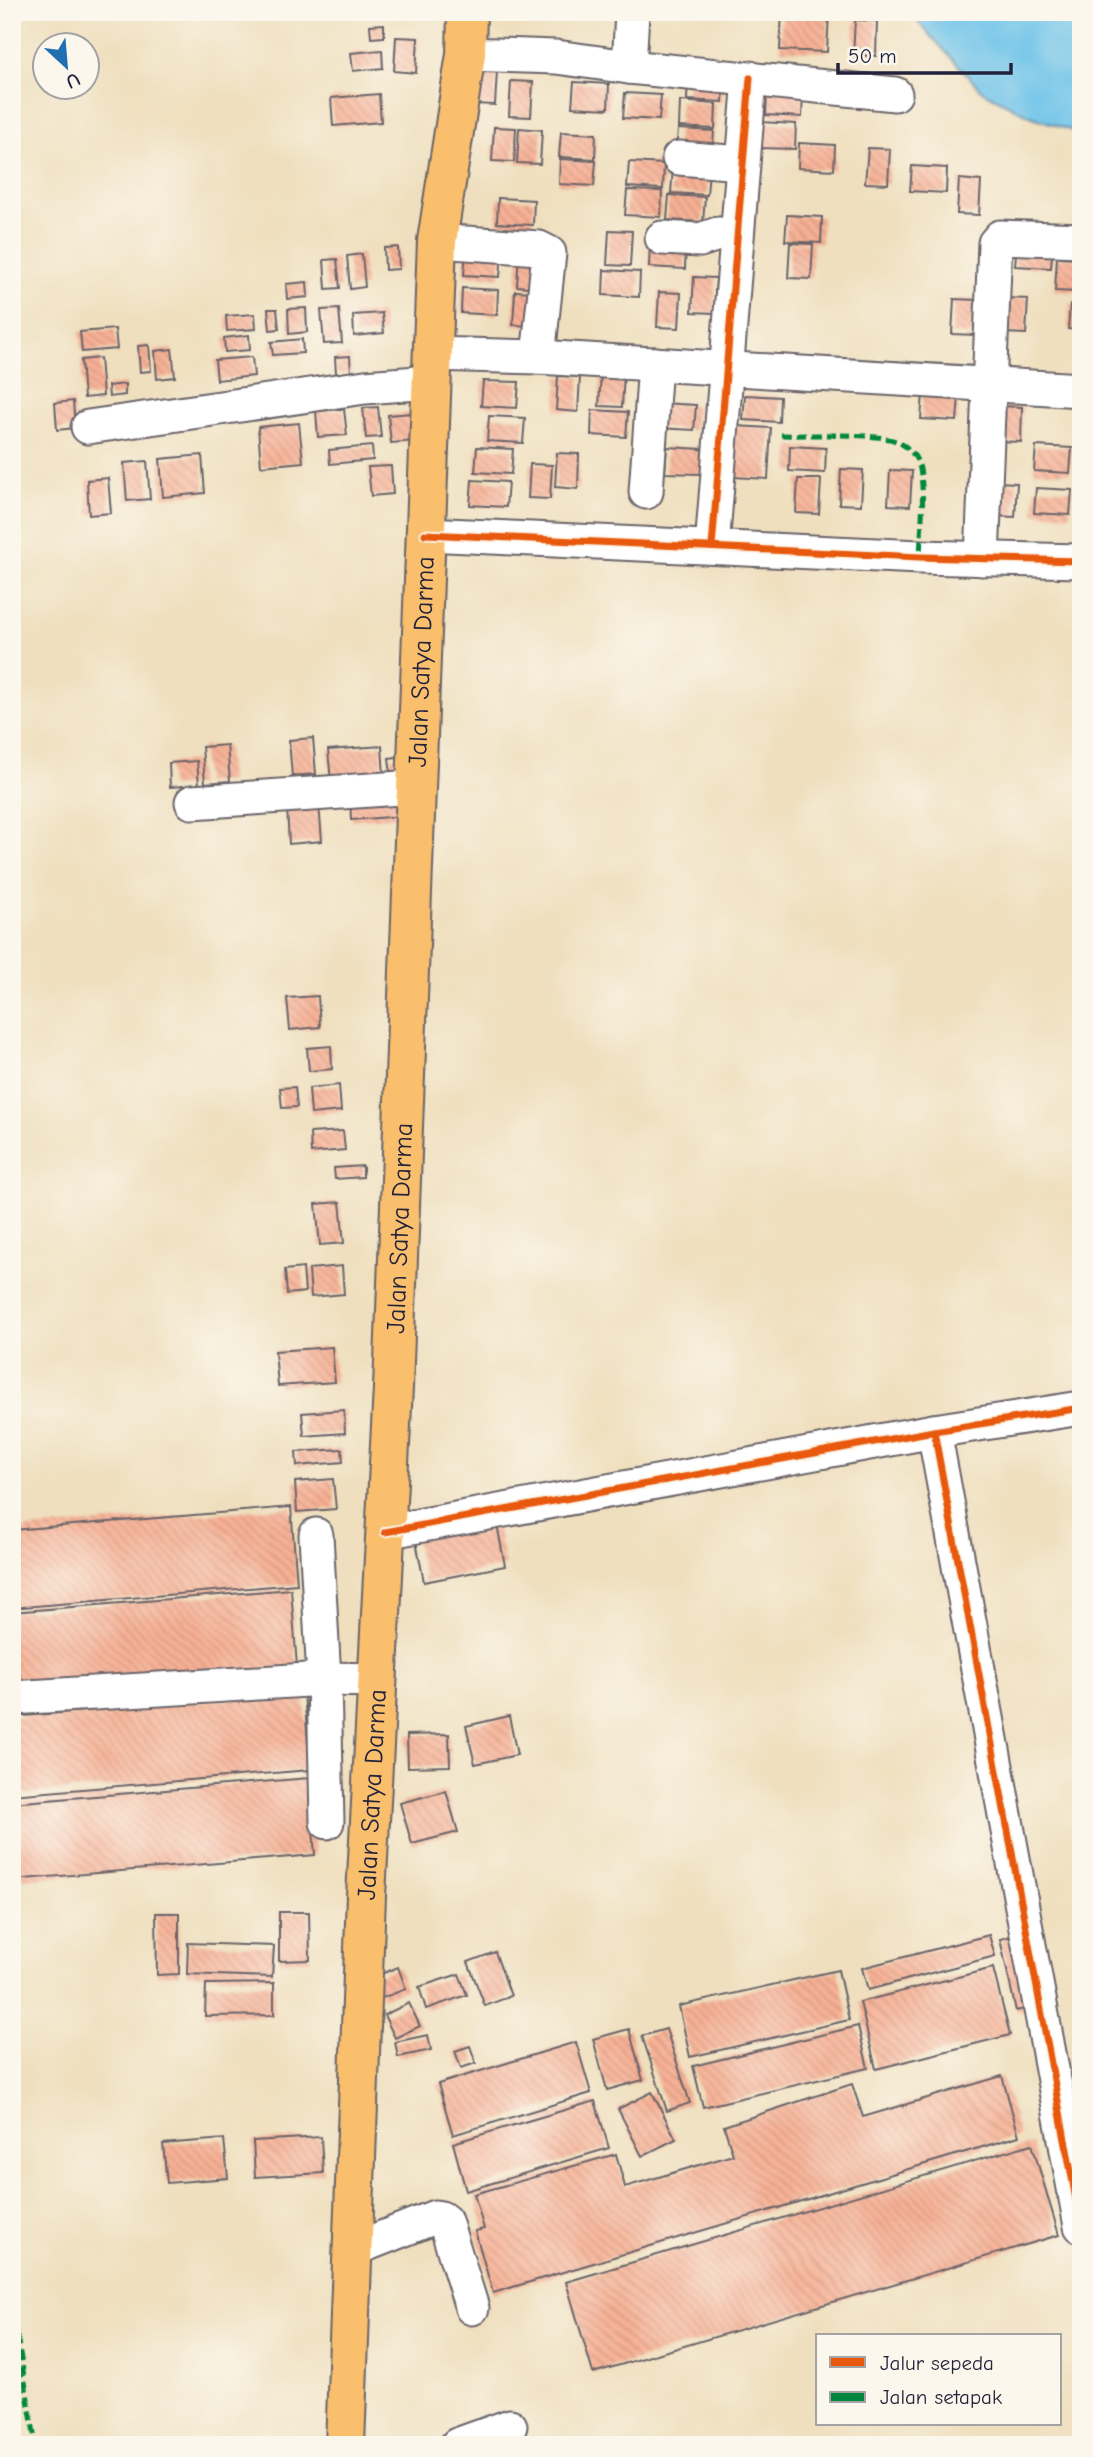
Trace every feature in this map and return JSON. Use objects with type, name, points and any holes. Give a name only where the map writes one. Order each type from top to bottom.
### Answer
[{"type":"main road","name":"Jalan Satya Darma","points":[[345,2445],[366,1896],[393,1388],[437,241],[466,54],[467,12]]},
{"type":"street","points":[[629,67],[632,12]]},
{"type":"street","points":[[466,54],[556,57],[895,94]]},
{"type":"street","points":[[712,547],[750,78]]},
{"type":"street","points":[[680,158],[742,163]]},
{"type":"street","points":[[662,237],[699,240],[719,234],[736,236]]},
{"type":"street","points":[[982,559],[997,239],[1007,237],[1081,240]]},
{"type":"street","points":[[437,241],[540,248],[549,253],[538,357]]},
{"type":"street","points":[[88,427],[365,387],[432,368],[538,357],[1081,390]]},
{"type":"street","points":[[646,492],[655,364]]},
{"type":"street","points":[[425,534],[1081,561]]},
{"type":"street","points":[[192,802],[416,787]]},
{"type":"street","points":[[385,1532],[934,1431],[1081,1408]]},
{"type":"street","points":[[934,1431],[1081,2226]]},
{"type":"street","points":[[316,1535],[324,1679],[327,1822]]},
{"type":"street","points":[[12,1698],[324,1679],[378,1680]]},
{"type":"street","points":[[352,2250],[435,2217],[441,2218],[445,2221],[472,2308]]},
{"type":"street","points":[[457,2445],[510,2426]]},
{"type":"water","points":[[914,12],[1061,12],[1081,27],[1081,134],[1030,116],[982,91],[918,22]]},
{"type":"building","points":[[782,12],[829,12],[827,52],[780,50]]},
{"type":"building","points":[[855,20],[877,21],[876,56],[853,55]]},
{"type":"building","points":[[384,24],[384,37],[371,38],[370,25]]},
{"type":"building","points":[[396,37],[418,38],[416,73],[394,71]]},
{"type":"building","points":[[382,50],[383,68],[353,71],[351,53]]},
{"type":"building","points":[[475,70],[497,71],[495,105],[473,104]]},
{"type":"building","points":[[688,75],[724,76],[723,102],[687,100]]},
{"type":"building","points":[[511,81],[533,82],[531,117],[509,116]]},
{"type":"building","points":[[574,82],[609,84],[608,109],[572,107]]},
{"type":"building","points":[[767,89],[803,92],[802,117],[766,115]]},
{"type":"building","points":[[625,93],[661,95],[659,120],[623,118]]},
{"type":"building","points":[[379,94],[381,122],[333,126],[331,98]]},
{"type":"building","points":[[680,101],[716,104],[715,129],[679,127]]},
{"type":"building","points":[[760,122],[796,124],[795,149],[759,148]]},
{"type":"building","points":[[494,127],[516,128],[514,162],[492,161]]},
{"type":"building","points":[[519,128],[542,130],[540,164],[517,163]]},
{"type":"building","points":[[678,129],[714,131],[712,156],[676,154]]},
{"type":"building","points":[[561,132],[596,134],[595,159],[559,157]]},
{"type":"building","points":[[799,143],[835,145],[834,170],[798,168]]},
{"type":"building","points":[[868,148],[890,149],[888,184],[865,183]]},
{"type":"building","points":[[560,159],[596,161],[594,186],[559,184]]},
{"type":"building","points":[[629,162],[664,164],[663,189],[627,187]]},
{"type":"building","points":[[912,166],[947,168],[946,193],[910,191]]},
{"type":"building","points":[[673,168],[709,170],[707,195],[671,193]]},
{"type":"building","points":[[959,179],[981,181],[979,215],[957,214]]},
{"type":"building","points":[[627,190],[662,191],[661,217],[625,215]]},
{"type":"building","points":[[669,195],[705,197],[703,222],[667,220]]},
{"type":"building","points":[[498,198],[534,200],[533,225],[497,223]]},
{"type":"building","points":[[787,215],[822,217],[821,243],[785,241]]},
{"type":"building","points":[[609,230],[632,231],[630,266],[607,265]]},
{"type":"building","points":[[1017,241],[1053,243],[1051,268],[1015,266]]},
{"type":"building","points":[[650,242],[686,244],[685,269],[649,267]]},
{"type":"building","points":[[790,243],[813,244],[811,279],[788,278]]},
{"type":"building","points":[[398,247],[399,269],[385,270],[384,248]]},
{"type":"building","points":[[466,250],[502,252],[500,277],[464,275]]},
{"type":"building","points":[[519,252],[542,253],[540,288],[517,286]]},
{"type":"building","points":[[362,254],[365,287],[350,289],[347,256]]},
{"type":"building","points":[[1057,257],[1080,258],[1078,292],[1055,291]]},
{"type":"building","points":[[337,259],[340,288],[326,289],[324,260]]},
{"type":"building","points":[[604,270],[640,272],[639,297],[603,295]]},
{"type":"building","points":[[694,277],[716,278],[714,313],[692,312]]},
{"type":"building","points":[[307,282],[308,297],[287,299],[286,284]]},
{"type":"building","points":[[462,288],[498,290],[497,315],[461,313]]},
{"type":"building","points":[[515,291],[538,292],[536,326],[513,325]]},
{"type":"building","points":[[659,292],[681,293],[679,328],[657,327]]},
{"type":"building","points":[[1006,298],[1028,299],[1026,334],[1004,333]]},
{"type":"building","points":[[954,299],[977,300],[975,335],[952,334]]},
{"type":"building","points":[[1070,304],[1081,305],[1081,330],[1068,329]]},
{"type":"building","points":[[306,308],[307,332],[289,334],[288,309]]},
{"type":"building","points":[[268,309],[277,309],[279,329],[270,330]]},
{"type":"building","points":[[339,309],[342,343],[324,344],[321,310]]},
{"type":"building","points":[[382,313],[384,333],[354,336],[353,315]]},
{"type":"building","points":[[255,314],[256,329],[227,331],[226,316]]},
{"type":"building","points":[[115,329],[117,349],[82,352],[80,332]]},
{"type":"building","points":[[249,335],[250,350],[225,352],[224,338]]},
{"type":"building","points":[[302,339],[303,353],[273,355],[271,342]]},
{"type":"building","points":[[149,345],[151,371],[140,372],[138,346]]},
{"type":"building","points":[[172,349],[175,377],[157,379],[155,351]]},
{"type":"building","points":[[350,356],[351,373],[336,374],[335,357]]},
{"type":"building","points":[[252,357],[254,376],[217,380],[215,360]]},
{"type":"building","points":[[100,358],[103,396],[84,398],[81,360]]},
{"type":"building","points":[[601,371],[624,373],[622,407],[599,406]]},
{"type":"building","points":[[558,376],[580,377],[578,412],[556,410]]},
{"type":"building","points":[[483,381],[519,382],[517,408],[481,406]]},
{"type":"building","points":[[125,384],[125,395],[109,397],[108,386]]},
{"type":"building","points":[[923,394],[959,396],[957,421],[921,419]]},
{"type":"building","points":[[745,395],[780,397],[779,422],[743,420]]},
{"type":"building","points":[[73,401],[75,428],[57,430],[55,403]]},
{"type":"building","points":[[660,403],[696,405],[694,430],[658,428]]},
{"type":"building","points":[[1000,406],[1022,407],[1021,442],[998,441]]},
{"type":"building","points":[[378,407],[381,437],[366,438],[363,408]]},
{"type":"building","points":[[344,409],[347,435],[318,437],[316,411]]},
{"type":"building","points":[[592,410],[628,412],[626,437],[591,435]]},
{"type":"building","points":[[424,412],[427,440],[391,443],[388,415]]},
{"type":"building","points":[[489,416],[525,418],[523,443],[487,441]]},
{"type":"building","points":[[299,423],[303,462],[261,466],[258,427]]},
{"type":"building","points":[[735,426],[771,428],[768,479],[733,477]]},
{"type":"building","points":[[372,446],[373,460],[330,464],[329,450]]},
{"type":"building","points":[[790,446],[826,448],[825,473],[789,471]]},
{"type":"building","points":[[1036,446],[1072,448],[1070,473],[1034,471]]},
{"type":"building","points":[[477,447],[513,449],[511,474],[475,472]]},
{"type":"building","points":[[667,447],[703,449],[701,474],[665,473]]},
{"type":"building","points":[[557,453],[579,454],[578,489],[555,487]]},
{"type":"building","points":[[202,455],[205,493],[163,497],[160,459]]},
{"type":"building","points":[[147,461],[150,499],[127,501],[124,463]]},
{"type":"building","points":[[530,464],[552,465],[550,499],[528,498]]},
{"type":"building","points":[[391,466],[393,494],[371,496],[368,467]]},
{"type":"building","points":[[841,469],[863,470],[861,505],[839,504]]},
{"type":"building","points":[[890,470],[912,471],[910,506],[888,505]]},
{"type":"building","points":[[108,478],[111,513],[89,515],[87,480]]},
{"type":"building","points":[[798,479],[821,479],[819,514],[796,513]]},
{"type":"building","points":[[472,480],[508,482],[506,507],[470,505]]},
{"type":"building","points":[[995,482],[1017,483],[1015,517],[993,516]]},
{"type":"building","points":[[1036,488],[1072,490],[1070,515],[1034,513]]},
{"type":"building","points":[[313,738],[316,774],[292,776],[289,740]]},
{"type":"building","points":[[227,745],[230,781],[205,783],[202,747]]},
{"type":"building","points":[[382,746],[384,776],[331,781],[328,750]]},
{"type":"building","points":[[406,756],[407,775],[391,777],[389,758]]},
{"type":"building","points":[[197,761],[199,785],[170,787],[169,763]]},
{"type":"building","points":[[402,792],[404,816],[351,820],[350,796]]},
{"type":"building","points":[[319,804],[322,841],[289,844],[287,807]]},
{"type":"building","points":[[318,996],[320,1027],[290,1030],[287,998]]},
{"type":"building","points":[[331,1046],[332,1069],[309,1071],[307,1048]]},
{"type":"building","points":[[339,1085],[341,1111],[311,1114],[309,1088]]},
{"type":"building","points":[[295,1087],[297,1107],[282,1108],[280,1088]]},
{"type":"building","points":[[343,1131],[345,1150],[311,1153],[310,1133]]},
{"type":"building","points":[[363,1166],[363,1177],[335,1179],[334,1168]]},
{"type":"building","points":[[340,1202],[344,1243],[320,1245],[316,1204]]},
{"type":"building","points":[[342,1266],[344,1294],[311,1297],[309,1269]]},
{"type":"building","points":[[303,1268],[305,1292],[287,1294],[285,1270]]},
{"type":"building","points":[[332,1347],[335,1382],[278,1386],[275,1351]]},
{"type":"building","points":[[344,1410],[345,1433],[304,1436],[302,1413]]},
{"type":"building","points":[[342,1449],[343,1462],[297,1466],[296,1452]]},
{"type":"building","points":[[333,1479],[336,1509],[297,1512],[295,1482]]},
{"type":"building","points":[[291,1507],[297,1584],[12,1608],[12,1530]]},
{"type":"building","points":[[495,1514],[505,1566],[424,1582],[414,1531]]},
{"type":"building","points":[[291,1589],[297,1666],[12,1690],[12,1612]]},
{"type":"building","points":[[304,1693],[310,1770],[12,1795],[12,1717]]},
{"type":"building","points":[[509,1716],[517,1755],[475,1764],[466,1726]]},
{"type":"building","points":[[449,1734],[450,1766],[408,1767],[407,1735]]},
{"type":"building","points":[[309,1778],[315,1855],[12,1880],[12,1803]]},
{"type":"building","points":[[446,1791],[458,1832],[412,1844],[400,1803]]},
{"type":"building","points":[[279,1912],[309,1912],[310,1960],[279,1961]]},
{"type":"building","points":[[156,1913],[179,1913],[179,1974],[157,1975]]},
{"type":"building","points":[[989,1935],[995,1956],[868,1990],[862,1968]]},
{"type":"building","points":[[1017,1935],[1033,2007],[1016,2011],[1000,1939]]},
{"type":"building","points":[[188,1943],[274,1946],[272,1977],[187,1974]]},
{"type":"building","points":[[495,1952],[511,1996],[485,2006],[468,1962]]},
{"type":"building","points":[[398,1967],[406,1989],[382,1998],[374,1977]]},
{"type":"building","points":[[993,1968],[1010,2035],[876,2069],[860,2002]]},
{"type":"building","points":[[838,1970],[849,2020],[690,2057],[679,2006]]},
{"type":"building","points":[[459,1974],[467,1995],[426,2009],[419,1987]]},
{"type":"building","points":[[274,1983],[274,2015],[205,2016],[206,1984]]},
{"type":"building","points":[[409,2003],[420,2026],[395,2038],[384,2015]]},
{"type":"building","points":[[858,2026],[868,2068],[703,2107],[693,2066]]},
{"type":"building","points":[[629,2029],[643,2080],[607,2090],[593,2039]]},
{"type":"building","points":[[666,2029],[690,2103],[667,2111],[642,2036]]},
{"type":"building","points":[[428,2035],[431,2050],[398,2057],[395,2042]]},
{"type":"building","points":[[576,2042],[591,2093],[453,2135],[438,2084]]},
{"type":"building","points":[[470,2046],[476,2063],[461,2068],[455,2051]]},
{"type":"building","points":[[1002,2076],[1019,2136],[493,2293],[475,2231],[484,2229],[474,2194],[616,2154],[625,2187],[733,2155],[724,2126],[852,2084],[863,2117]]},
{"type":"building","points":[[652,2092],[676,2139],[642,2156],[618,2109]]},
{"type":"building","points":[[595,2101],[609,2148],[466,2191],[453,2143]]},
{"type":"building","points":[[321,2137],[323,2173],[255,2177],[253,2141]]},
{"type":"building","points":[[224,2139],[228,2178],[167,2183],[163,2144]]},
{"type":"building","points":[[1032,2144],[1059,2235],[593,2373],[566,2282]]},
{"type":"marked path","points":[[781,435],[871,436],[896,441],[908,449],[919,464],[921,480],[920,557]]},
{"type":"marked path","points":[[12,2307],[36,2445]]},
{"type":"cycle path","points":[[712,547],[750,78]]},
{"type":"cycle path","points":[[425,534],[920,557],[1081,561]]},
{"type":"cycle path","points":[[385,1532],[934,1431],[1081,1408]]},
{"type":"cycle path","points":[[934,1431],[1081,2226]]}]
